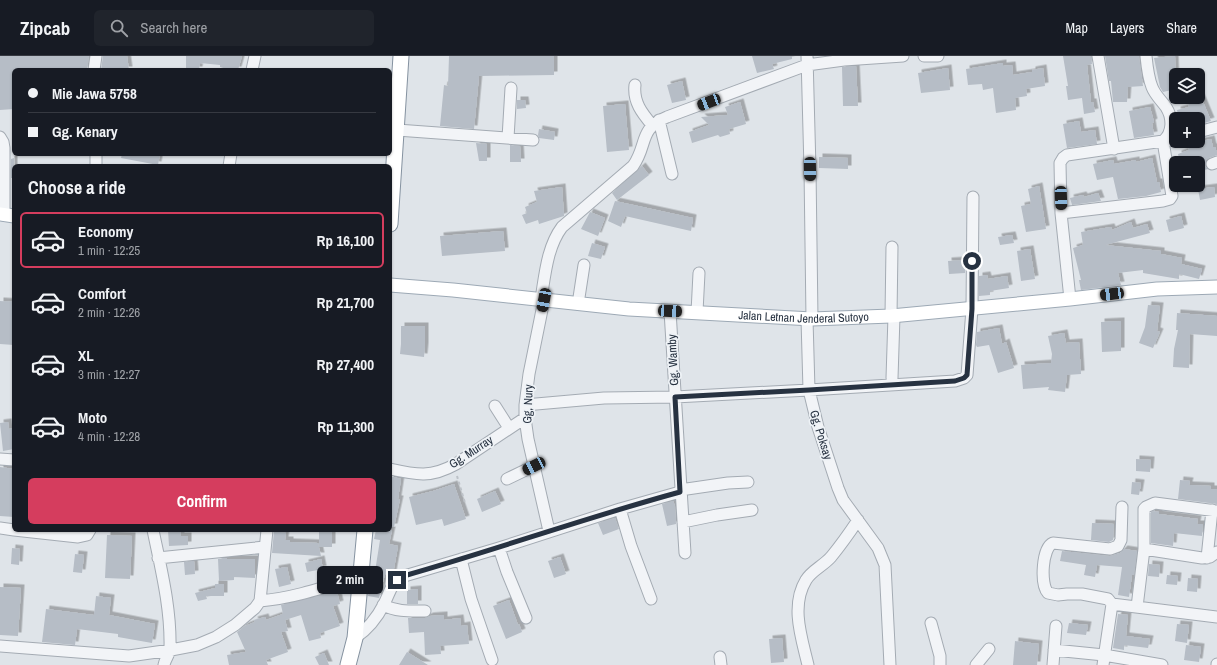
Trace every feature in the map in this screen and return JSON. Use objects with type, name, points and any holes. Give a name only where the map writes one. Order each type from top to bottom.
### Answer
[{"type":"highway","points":[[392,193],[401,56]]},
{"type":"highway","points":[[348,665],[356,631],[365,532]]},
{"type":"main road","name":"Jalan Letnan Jenderal Sutoyo","points":[[392,285],[453,290],[629,309],[810,319],[892,316],[1157,289],[1217,286]]},
{"type":"street","points":[[94,68],[96,56]]},
{"type":"street","points":[[252,68],[255,56]]},
{"type":"street","points":[[656,123],[807,60],[836,60],[903,56]]},
{"type":"street","points":[[924,56],[938,56]]},
{"type":"street","points":[[1098,56],[1114,149]]},
{"type":"street","points":[[1146,56],[1149,80],[1152,88],[1169,114],[1171,130],[1169,136],[1163,141]]},
{"type":"street","name":"Gg. Poksay","points":[[807,60],[810,319],[809,390],[813,411],[838,488],[850,511],[878,548],[885,565],[890,665]]},
{"type":"street","points":[[635,85],[636,98],[640,110],[656,123],[672,174]]},
{"type":"street","points":[[508,138],[511,88]]},
{"type":"street","name":"Gg, Nury","points":[[549,531],[525,418],[529,374],[548,259],[558,232],[567,222],[633,166],[640,155],[648,130],[656,123]]},
{"type":"street","points":[[1205,130],[1217,127]]},
{"type":"street","points":[[396,130],[533,140]]},
{"type":"street","points":[[0,137],[4,148],[6,215]]},
{"type":"street","points":[[1070,299],[1061,213],[1060,163],[1063,158],[1067,155],[1169,140]]},
{"type":"street","points":[[1061,213],[1170,199],[1172,196],[1172,191],[1163,141]]},
{"type":"street","points":[[525,405],[604,398],[675,397],[809,390],[955,381],[964,378],[967,375],[972,309],[973,197]]},
{"type":"street","points":[[892,247],[892,378]]},
{"type":"street","points":[[578,304],[584,265]]},
{"type":"street","points":[[697,312],[699,273]]},
{"type":"street","name":"Gg. Wamby","points":[[670,311],[685,553]]},
{"type":"street","points":[[495,406],[509,428]]},
{"type":"street","name":"Gg. Murray","points":[[392,469],[411,473],[431,474],[455,465],[525,418]]},
{"type":"street","points":[[0,459],[12,460]]},
{"type":"street","points":[[507,479],[534,466]]},
{"type":"street","points":[[356,631],[364,632],[379,613],[395,582],[401,578],[499,548],[620,508],[680,491],[728,483],[748,482]]},
{"type":"street","points":[[1138,607],[1144,549],[1144,510],[1147,506],[1155,503],[1214,511],[1207,558]]},
{"type":"street","points":[[1122,507],[1121,540],[1118,546],[1110,549],[1053,543],[1049,545],[1046,552],[1043,579],[1045,589],[1048,592],[1058,595],[1082,594],[1108,600],[1112,604],[1217,617]]},
{"type":"street","points":[[620,508],[631,546],[651,599]]},
{"type":"street","points":[[683,522],[716,515],[752,510]]},
{"type":"street","points":[[808,665],[799,620],[801,593],[806,580],[830,558],[858,520]]},
{"type":"street","points":[[0,528],[12,530]]},
{"type":"street","points":[[32,532],[78,537],[87,535],[89,532]]},
{"type":"street","points":[[153,532],[166,598],[170,650],[164,661],[164,665]]},
{"type":"street","points":[[0,646],[127,661],[197,645],[216,637],[255,608],[260,601],[267,532]]},
{"type":"street","points":[[158,558],[265,547]]},
{"type":"street","points":[[499,548],[526,618]]},
{"type":"street","points":[[1144,549],[1202,558],[1207,558],[1217,552]]},
{"type":"street","points":[[461,559],[471,599],[492,660]]},
{"type":"street","points":[[260,601],[279,600],[361,576]]},
{"type":"street","points":[[1104,660],[1112,604]]},
{"type":"street","points":[[379,613],[389,608],[402,611],[425,611]]},
{"type":"street","points":[[932,623],[940,656],[940,665]]},
{"type":"street","points":[[1053,665],[1056,626]]},
{"type":"street","points":[[976,665],[989,648]]},
{"type":"street","points":[[1054,650],[1104,660],[1157,665]]},
{"type":"path","points":[[455,465],[465,504]]},
{"type":"building","points":[[0,56],[89,56],[87,68],[12,68],[12,109],[0,110]]},
{"type":"building","points":[[103,56],[127,56],[129,68],[101,68]]},
{"type":"building","points":[[186,56],[242,56],[239,68],[223,68],[220,67],[220,65],[200,63],[199,68],[186,68]]},
{"type":"building","points":[[449,56],[554,56],[554,75],[479,76],[474,129],[440,126],[444,85],[448,86]]},
{"type":"building","points":[[752,56],[792,56],[792,59],[772,64],[774,69],[757,73]]},
{"type":"building","points":[[1063,56],[1091,56],[1092,64],[1087,65],[1091,102],[1093,102],[1095,112],[1084,114],[1082,98],[1068,100],[1066,86],[1068,86]]},
{"type":"building","points":[[1105,56],[1139,56],[1143,86],[1128,87],[1127,102],[1113,102],[1111,81],[1109,81]]},
{"type":"building","points":[[1175,56],[1175,68],[1169,68],[1169,91],[1163,92],[1160,87],[1154,58]]},
{"type":"building","points":[[1003,63],[1003,66],[1012,65],[1013,75],[1032,72],[1032,70],[1043,68],[1045,86],[1026,89],[1027,96],[1015,98],[1016,110],[996,113],[993,88],[983,90],[982,84],[968,85],[966,69]]},
{"type":"building","points":[[856,66],[858,106],[843,106],[842,67]]},
{"type":"building","points":[[948,68],[950,90],[921,93],[918,73]]},
{"type":"building","points":[[682,81],[686,100],[672,103],[667,85]]},
{"type":"building","points":[[517,100],[525,100],[526,108],[517,109]]},
{"type":"building","points":[[740,102],[746,124],[729,129],[730,134],[720,137],[718,135],[692,143],[689,132],[709,125],[701,117],[728,115],[725,107]]},
{"type":"building","points":[[625,104],[629,150],[607,152],[603,106]]},
{"type":"building","points":[[1188,104],[1204,104],[1211,121],[1205,123],[1205,112],[1177,112],[1177,110],[1189,107]]},
{"type":"building","points":[[1150,107],[1154,122],[1152,123],[1154,135],[1134,138],[1129,111]]},
{"type":"building","points":[[1079,121],[1081,132],[1095,130],[1097,144],[1067,148],[1063,124]]},
{"type":"building","points":[[539,129],[555,132],[554,140],[539,138]]},
{"type":"building","points":[[1211,139],[1213,147],[1217,150],[1217,155],[1206,160],[1205,166],[1205,156],[1178,156],[1178,154],[1189,150],[1189,148],[1205,148],[1205,140]]},
{"type":"building","points":[[476,143],[487,144],[487,161],[479,161]]},
{"type":"building","points":[[510,145],[520,146],[521,162],[510,162]]},
{"type":"building","points":[[122,156],[160,156],[158,164],[121,158]]},
{"type":"building","points":[[819,157],[848,158],[848,169],[819,168]]},
{"type":"building","points":[[14,158],[14,164],[12,164],[12,178],[11,178],[11,159]]},
{"type":"building","points":[[1152,158],[1157,182],[1159,182],[1161,192],[1146,196],[1118,199],[1113,177],[1097,180],[1093,164],[1113,160],[1114,164],[1136,160],[1136,162]]},
{"type":"building","points":[[642,166],[649,175],[617,200],[612,193]]},
{"type":"building","points":[[1039,186],[1046,229],[1026,232],[1021,206],[1031,204],[1028,189]]},
{"type":"building","points":[[562,187],[564,216],[539,224],[538,220],[526,224],[522,215],[527,213],[525,207],[537,202],[534,191]]},
{"type":"building","points":[[1214,187],[1215,197],[1200,200],[1199,192],[1205,192],[1205,188]]},
{"type":"building","points":[[1098,193],[1101,201],[1072,205],[1070,198],[1083,195],[1084,197]]},
{"type":"building","points":[[615,201],[693,218],[691,231],[625,216],[621,227],[608,221]]},
{"type":"building","points":[[590,212],[605,218],[598,236],[581,229]]},
{"type":"building","points":[[1181,216],[1184,228],[1169,232],[1166,220]]},
{"type":"building","points":[[1131,222],[1133,228],[1147,224],[1150,233],[1105,245],[1161,251],[1161,254],[1182,258],[1181,264],[1202,269],[1199,279],[1179,274],[1179,279],[1143,273],[1143,270],[1118,273],[1121,285],[1081,290],[1079,280],[1081,280],[1073,248],[1083,245],[1081,232],[1111,227],[1112,230]]},
{"type":"building","points":[[503,231],[505,251],[442,256],[440,236]]},
{"type":"building","points":[[1012,235],[1014,243],[1000,245],[998,237]]},
{"type":"building","points":[[592,243],[605,247],[601,259],[588,256]]},
{"type":"building","points":[[1030,249],[1035,279],[1021,281],[1017,251]]},
{"type":"building","points":[[965,260],[965,273],[949,274],[948,261]]},
{"type":"building","points":[[987,275],[988,279],[1007,276],[1009,288],[990,291],[990,295],[979,296],[979,276]]},
{"type":"building","points":[[0,301],[12,302],[12,345],[0,344]]},
{"type":"building","points":[[1148,305],[1160,306],[1157,331],[1160,332],[1153,348],[1139,343],[1145,327]]},
{"type":"building","points":[[1177,313],[1217,316],[1217,336],[1190,334],[1189,368],[1173,367],[1174,349],[1178,330],[1176,330]]},
{"type":"building","points":[[1121,321],[1121,351],[1102,352],[1101,322]]},
{"type":"building","points":[[401,326],[425,326],[424,357],[400,354]]},
{"type":"building","points":[[999,328],[1002,344],[1006,342],[1014,368],[998,373],[989,345],[977,347],[976,345],[977,332]]},
{"type":"building","points":[[1064,333],[1066,343],[1079,342],[1081,374],[1067,375],[1065,392],[1048,390],[1049,387],[1023,389],[1021,365],[1051,363],[1052,354],[1048,336]]},
{"type":"building","points":[[8,422],[9,429],[12,428],[12,449],[3,451],[0,423]]},
{"type":"building","points":[[1136,459],[1151,460],[1150,472],[1136,471]]},
{"type":"building","points":[[0,467],[12,469],[12,517],[0,516]]},
{"type":"building","points":[[392,477],[401,479],[398,499],[400,499],[394,527],[392,527]]},
{"type":"building","points":[[1180,480],[1190,481],[1189,485],[1211,486],[1211,489],[1217,489],[1217,504],[1178,499]]},
{"type":"building","points":[[1132,482],[1141,483],[1139,495],[1131,494]]},
{"type":"building","points":[[454,484],[466,519],[444,526],[442,519],[416,525],[409,497]]},
{"type":"building","points":[[495,491],[501,504],[482,512],[477,499]]},
{"type":"building","points":[[673,501],[675,506],[676,524],[667,526],[662,504]]},
{"type":"building","points":[[1151,512],[1159,512],[1159,514],[1198,519],[1197,524],[1203,524],[1202,536],[1174,533],[1173,546],[1151,543]]},
{"type":"building","points":[[615,518],[619,529],[603,535],[598,523]]},
{"type":"building","points":[[1092,523],[1114,524],[1113,540],[1109,542],[1091,540]]},
{"type":"building","points":[[168,532],[180,532],[181,536],[188,536],[188,545],[169,546]]},
{"type":"building","points":[[274,532],[280,532],[286,533],[285,540],[290,540],[290,542],[318,543],[321,556],[272,553]]},
{"type":"building","points":[[319,532],[332,532],[332,547],[319,547]]},
{"type":"building","points":[[376,532],[392,532],[389,544],[398,546],[393,574],[385,574],[379,598],[368,596],[370,583],[373,584],[380,540],[374,539]]},
{"type":"building","points":[[107,535],[132,536],[130,579],[105,578]]},
{"type":"building","points":[[12,548],[20,549],[19,565],[11,564]]},
{"type":"building","points":[[1124,549],[1137,551],[1129,597],[1118,595],[1122,567],[1097,565],[1095,577],[1084,575],[1086,565],[1060,561],[1062,551],[1110,556],[1120,553]]},
{"type":"building","points":[[75,554],[84,555],[82,573],[73,572]]},
{"type":"building","points":[[560,557],[566,574],[554,578],[548,561]]},
{"type":"building","points":[[218,559],[255,559],[255,578],[234,577],[234,580],[219,581]]},
{"type":"building","points":[[321,559],[323,569],[307,572],[305,563]]},
{"type":"building","points":[[194,561],[195,574],[185,575],[184,562]]},
{"type":"building","points":[[1149,564],[1160,565],[1159,577],[1148,576]]},
{"type":"building","points":[[287,567],[291,584],[279,587],[275,569]]},
{"type":"building","points":[[1167,575],[1178,576],[1177,585],[1166,584]]},
{"type":"building","points":[[1188,578],[1198,579],[1197,592],[1187,591]]},
{"type":"building","points":[[215,584],[224,584],[224,596],[206,596],[207,599],[198,601],[195,593],[215,588]]},
{"type":"building","points":[[0,587],[21,588],[18,636],[0,635]]},
{"type":"building","points":[[418,589],[418,604],[407,604],[407,590]]},
{"type":"building","points":[[337,591],[340,604],[333,606],[340,626],[320,633],[321,638],[309,641],[301,615],[285,620],[288,631],[281,632],[288,652],[266,660],[268,665],[229,665],[227,655],[246,652],[237,632],[245,626],[255,622],[254,620],[265,617],[266,620],[283,614],[281,605]]},
{"type":"building","points":[[96,596],[111,598],[109,615],[155,624],[152,643],[118,637],[118,634],[77,629],[75,645],[42,642],[46,609],[94,615]]},
{"type":"building","points":[[509,600],[522,632],[506,639],[493,606]]},
{"type":"building","points":[[1118,614],[1128,615],[1126,636],[1150,639],[1148,648],[1124,645],[1124,650],[1113,648]]},
{"type":"building","points":[[444,615],[444,620],[460,618],[461,626],[467,625],[469,644],[440,646],[441,654],[425,655],[424,632],[409,633],[408,618],[425,618]]},
{"type":"building","points":[[1069,623],[1088,625],[1086,635],[1067,633]]},
{"type":"building","points":[[1177,624],[1189,625],[1187,643],[1175,641]]},
{"type":"building","points":[[782,638],[784,662],[771,663],[769,639]]},
{"type":"building","points":[[1015,641],[1039,644],[1037,665],[1013,665]]},
{"type":"building","points":[[1186,645],[1201,647],[1199,662],[1184,660]]},
{"type":"building","points":[[407,652],[428,665],[399,665]]},
{"type":"building","points":[[324,653],[329,665],[319,665],[315,657]]},
{"type":"route","points":[[397,580],[407,575],[499,548],[620,508],[680,492],[675,397],[955,381],[964,378],[967,375],[972,309],[972,261]]}]
